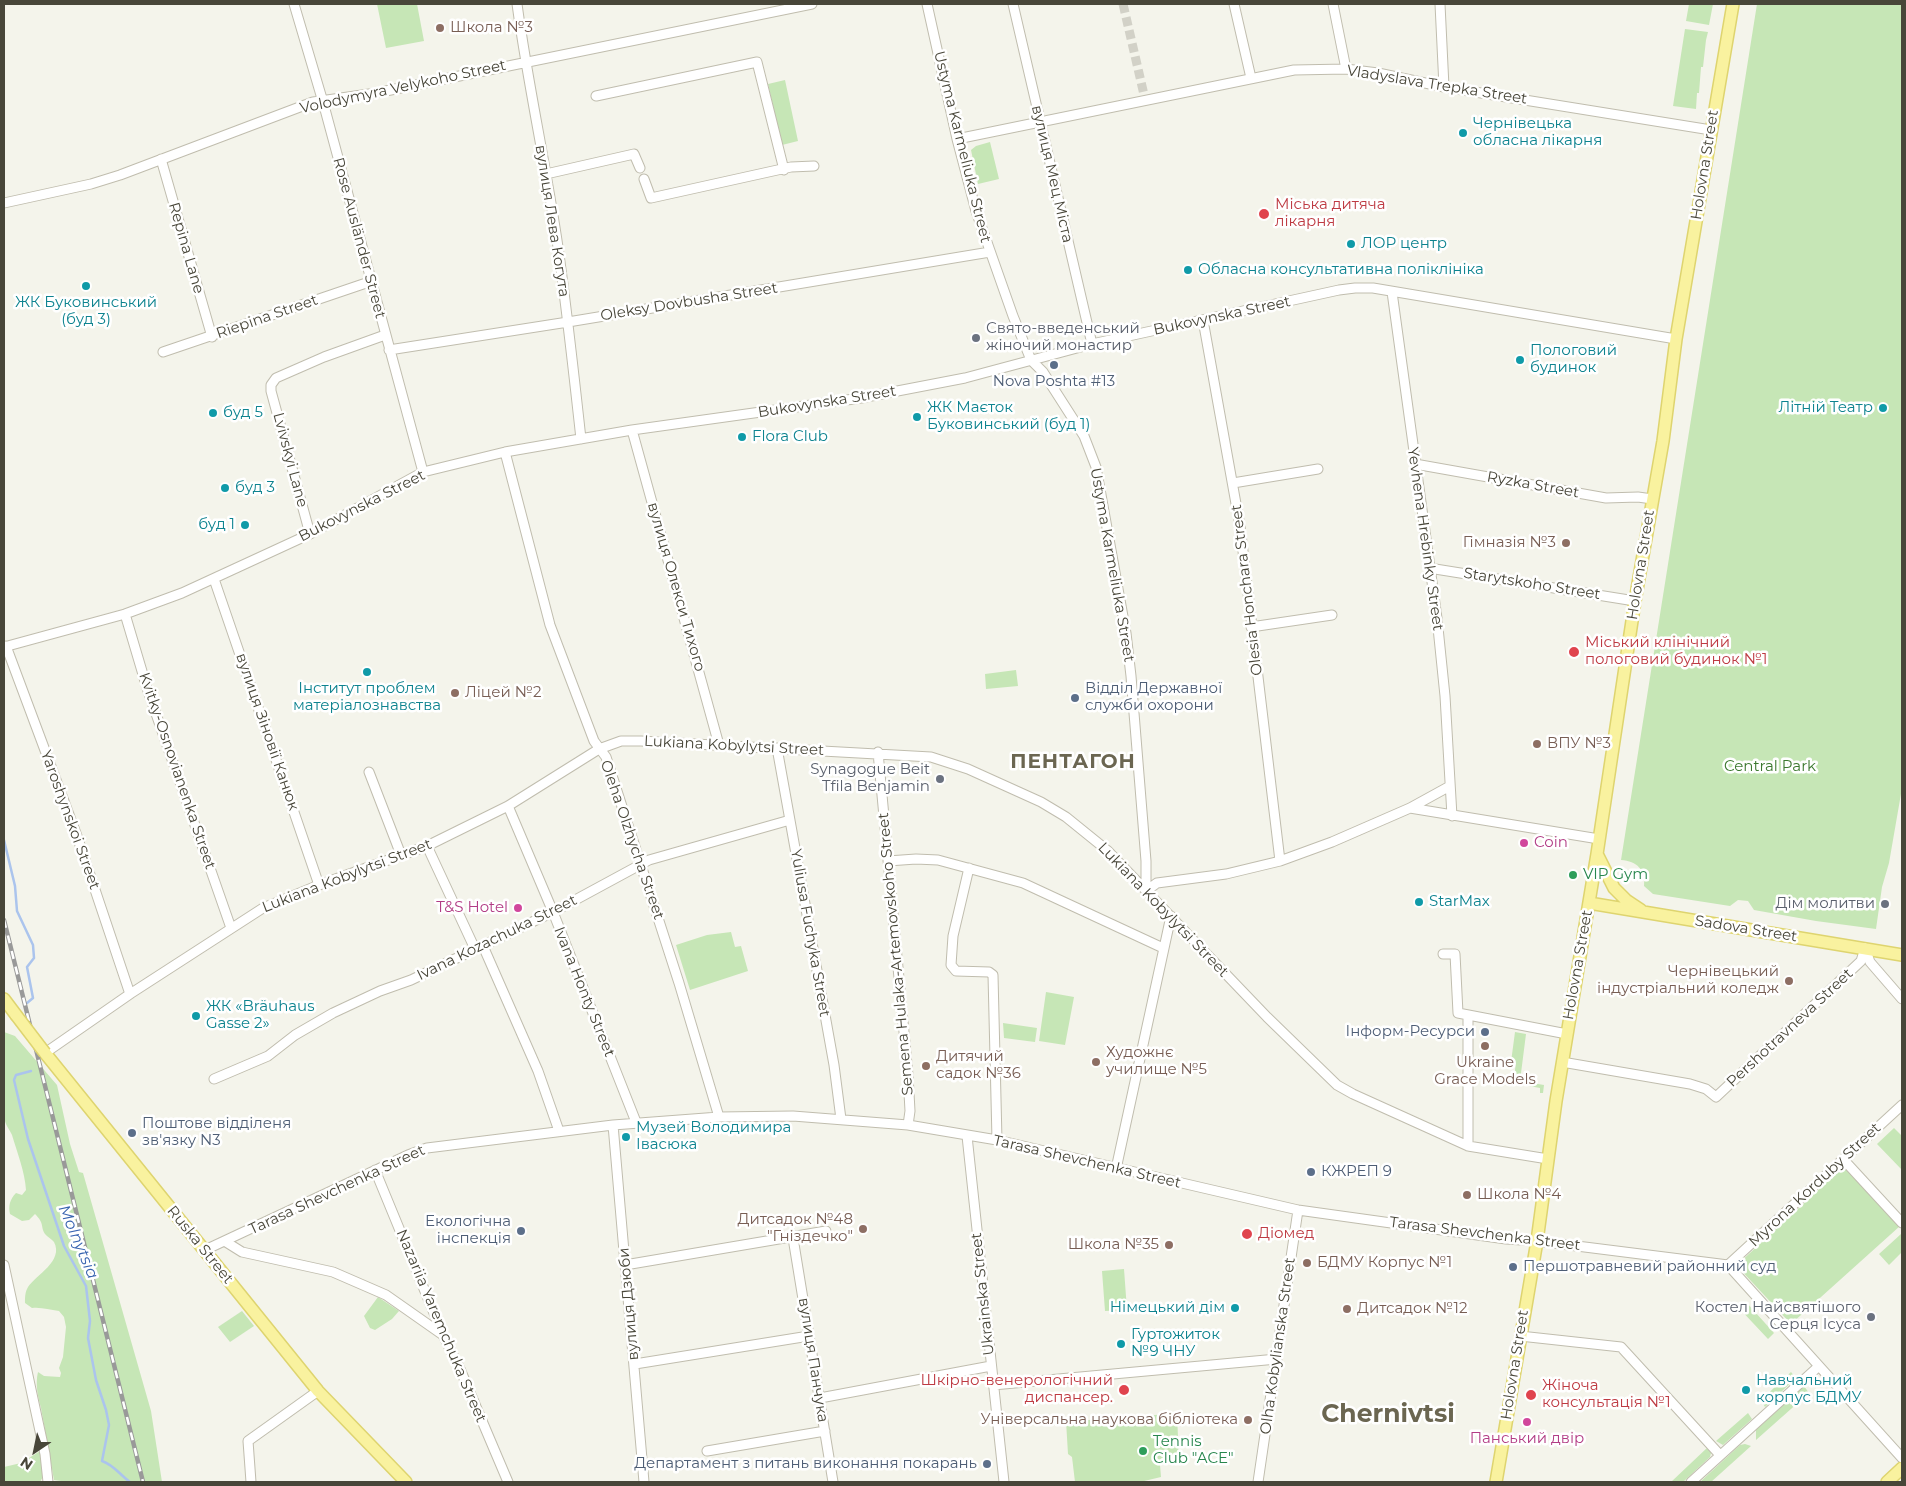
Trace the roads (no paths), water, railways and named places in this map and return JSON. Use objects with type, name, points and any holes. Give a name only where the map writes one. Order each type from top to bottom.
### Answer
[{"type":"main road","name":"Holovna Street","points":[[1496,1482],[1537,1240],[1562,1062],[1590,899],[1635,601],[1662,441],[1676,339],[1732,4]]},
{"type":"main road","points":[[1597,854],[1614,888],[1626,900],[1647,913]]},
{"type":"main road","points":[[1590,899],[1598,889],[1614,888]]},
{"type":"main road","name":"Sadova Street","points":[[1590,899],[1647,913],[1902,955]]},
{"type":"main road","name":"Ruska Street","points":[[4,1000],[318,1391],[406,1482]]},
{"type":"main road","points":[[1887,1482],[1902,1468]]},
{"type":"street","name":"Rose Ausländer Street","points":[[294,4],[323,102],[423,472]]},
{"type":"street","name":"вулиця Лева Когута","points":[[517,4],[525,62],[546,174],[568,322],[581,439]]},
{"type":"street","name":"Volodymyra Velykoho Street","points":[[4,203],[91,184],[313,102],[376,93],[812,4]]},
{"type":"street","name":"Ustyma Karmeliuka Street","points":[[927,4],[957,139],[976,211],[1021,338],[1031,360],[1044,372],[1084,436],[1096,467],[1118,582],[1128,650],[1146,861],[1146,891]]},
{"type":"street","name":"вулиця Мец Міста","points":[[1013,4],[1092,344]]},
{"type":"street","points":[[1234,4],[1251,78]]},
{"type":"street","points":[[1333,4],[1346,69]]},
{"type":"street","points":[[1440,4],[1444,87]]},
{"type":"street","points":[[596,96],[757,62],[784,170]]},
{"type":"street","name":"Vladyslava Trepka Street","points":[[957,139],[1294,70],[1346,69],[1378,73],[1444,87],[1711,130]]},
{"type":"street","points":[[546,174],[634,154],[640,168]]},
{"type":"street","name":"Repina Lane","points":[[161,159],[212,337]]},
{"type":"street","points":[[644,179],[651,198],[802,166],[814,166]]},
{"type":"street","name":"Oleksy Dovbusha Street","points":[[389,350],[990,252]]},
{"type":"street","name":"Riepina Street","points":[[163,352],[212,337],[372,281]]},
{"type":"street","name":"Bukovynska Street","points":[[5,646],[125,614],[214,579],[310,534],[423,472],[505,452],[632,430],[871,396],[965,378],[1092,344],[1355,288],[1373,288],[1676,339]]},
{"type":"street","name":"Yevhena Hrebinky Street","points":[[1392,292],[1430,568],[1445,696],[1452,816]]},
{"type":"street","name":"Olesia Honchara Street","points":[[1203,320],[1233,483],[1280,861]]},
{"type":"street","name":"Lvivskyi Lane","points":[[310,534],[271,391],[271,385],[276,378],[324,357],[385,335]]},
{"type":"street","name":"вулиця Олекси Тихого","points":[[632,430],[720,745]]},
{"type":"street","name":"Oleha Olzhycha Street","points":[[505,452],[550,625],[594,741],[606,757],[642,864],[717,1104],[719,1117]]},
{"type":"street","name":"Ryzka Street","points":[[1415,464],[1606,498],[1638,497],[1652,499]]},
{"type":"street","points":[[1233,483],[1318,469]]},
{"type":"street","name":"Starytskoho Street","points":[[1430,568],[1635,601]]},
{"type":"street","name":"вулиця Зіновії Канюк","points":[[214,579],[319,885]]},
{"type":"street","name":"Kvitky-Osnovianenka Street","points":[[125,614],[147,688],[231,928]]},
{"type":"street","points":[[1251,627],[1332,615]]},
{"type":"street","name":"Yaroshynskoi Street","points":[[5,646],[76,836],[130,994]]},
{"type":"street","name":"Lukiana Kobylytsi Street","points":[[45,1053],[130,994],[263,908],[319,885],[427,846],[508,806],[599,749],[621,741],[878,752],[931,757],[954,763],[1041,802],[1066,817],[1108,851],[1130,872],[1267,1018],[1337,1084],[1352,1094],[1468,1146],[1548,1159]]},
{"type":"street","name":"Yuliusa Fuchyka Street","points":[[777,748],[834,1065],[841,1119]]},
{"type":"street","name":"Semena Hulaka-Artemovskoho Street","points":[[878,752],[908,1075],[910,1111],[908,1125]]},
{"type":"street","points":[[369,772],[401,855]]},
{"type":"street","points":[[1146,891],[1157,883],[1226,874],[1280,861],[1332,842],[1410,808],[1450,786]]},
{"type":"street","name":"Ivana Honty Street","points":[[508,806],[553,912],[636,1122]]},
{"type":"street","points":[[1410,808],[1599,839]]},
{"type":"street","name":"Ivana Kozachuka Street","points":[[214,1079],[268,1056],[295,1034],[333,1014],[380,991],[411,980],[553,912],[649,860],[790,820]]},
{"type":"street","points":[[427,846],[479,947],[538,1071],[559,1131]]},
{"type":"street","points":[[888,861],[938,860],[1023,883],[1163,948]]},
{"type":"street","points":[[969,868],[953,936],[951,965],[956,971],[989,972],[993,975],[997,1140]]},
{"type":"street","points":[[1116,1169],[1171,916]]},
{"type":"street","points":[[1865,948],[1870,962],[1902,999]]},
{"type":"street","name":"Pershotravneva Street","points":[[1562,1062],[1690,1084],[1706,1089],[1716,1097],[1861,961],[1865,948]]},
{"type":"street","points":[[1443,954],[1455,954],[1458,1013],[1567,1034]]},
{"type":"street","points":[[1468,1015],[1468,1146]]},
{"type":"street","name":"Myrona Korduby Street","points":[[1728,1265],[1902,1105]]},
{"type":"street","name":"Tarasa Shevchenka Street","points":[[205,1250],[226,1242],[375,1170],[427,1148],[636,1122],[766,1116],[841,1119],[908,1125],[997,1140],[1298,1210],[1506,1239],[1537,1240],[1728,1265]]},
{"type":"street","name":"вулиця Дзюби","points":[[613,1125],[644,1482]]},
{"type":"street","name":"Ukrainska Street","points":[[966,1136],[1004,1482]]},
{"type":"street","points":[[1843,1159],[1902,1223]]},
{"type":"street","name":"Nazariia Yaremchuka Street","points":[[375,1170],[443,1335],[508,1482]]},
{"type":"street","name":"Olha Kobylianska Street","points":[[1258,1482],[1298,1210]]},
{"type":"street","points":[[625,1265],[826,1231]]},
{"type":"street","name":"вулиця Панчука","points":[[793,1238],[833,1482]]},
{"type":"street","points":[[226,1242],[242,1252],[333,1272],[378,1291],[443,1335]]},
{"type":"street","points":[[4,1264],[45,1454],[48,1482]]},
{"type":"street","points":[[1728,1265],[1902,1458]]},
{"type":"street","points":[[635,1364],[809,1336]]},
{"type":"street","points":[[1520,1336],[1622,1347],[1720,1455]]},
{"type":"street","points":[[993,1385],[1277,1359]]},
{"type":"street","points":[[820,1398],[991,1366]]},
{"type":"street","points":[[1691,1482],[1819,1366]]},
{"type":"street","points":[[251,1482],[248,1441],[318,1391]]},
{"type":"street","points":[[707,1451],[825,1431]]},
{"type":"waterway","points":[[4,840],[15,886],[17,911],[33,945],[34,958],[27,967],[33,998],[27,1003]]},
{"type":"waterway","name":"Molnytsia","points":[[31,1071],[16,1075],[14,1080],[28,1139],[64,1246],[86,1286],[90,1321],[88,1338],[96,1380],[109,1425],[102,1461],[130,1482]]},
{"type":"tunnel","points":[[1123,4],[1145,99]]},
{"type":"railway","points":[[4,920],[143,1482]]},
{"type":"place","name":"Школа №3","points":[[440,28]]},
{"type":"place","name":"Чернівецька обласна лікарня","points":[[1463,133]]},
{"type":"place","name":"Міська дитяча лікарня","points":[[1264,214]]},
{"type":"place","name":"ЛОР центр","points":[[1351,244]]},
{"type":"place","name":"Обласна консультативна поліклініка","points":[[1188,270]]},
{"type":"place","name":"ЖК Буковинський (буд 3)","points":[[86,286]]},
{"type":"place","name":"Свято-введенський жіночий монастир","points":[[976,338]]},
{"type":"place","name":"Пологовий будинок","points":[[1520,360]]},
{"type":"place","name":"Nova Poshta #13","points":[[1054,365]]},
{"type":"place","name":"Літній Театр","points":[[1883,408]]},
{"type":"place","name":"буд 5","points":[[213,413]]},
{"type":"place","name":"ЖК Маєток Буковинський (буд 1)","points":[[917,417]]},
{"type":"place","name":"Flora Club","points":[[742,437]]},
{"type":"place","name":"буд 3","points":[[225,488]]},
{"type":"place","name":"буд 1","points":[[245,525]]},
{"type":"place","name":"Гімназія №3","points":[[1566,543]]},
{"type":"place","name":"Міський клінічний пологовий будинок №1","points":[[1574,652]]},
{"type":"place","name":"Інститут проблем матеріалознавства","points":[[367,672]]},
{"type":"place","name":"Ліцей №2","points":[[455,693]]},
{"type":"place","name":"Відділ Державної служби охорони","points":[[1075,698]]},
{"type":"place","name":"ВПУ №3","points":[[1537,744]]},
{"type":"place","name":"Synagogue Beit Tfila Benjamin","points":[[940,779]]},
{"type":"place","name":"Coin","points":[[1524,843]]},
{"type":"place","name":"VIP Gym","points":[[1573,875]]},
{"type":"place","name":"StarMax","points":[[1419,902]]},
{"type":"place","name":"Дім молитви","points":[[1885,904]]},
{"type":"place","name":"T&S Hotel","points":[[518,908]]},
{"type":"place","name":"Чернівецький індустріальний коледж","points":[[1789,981]]},
{"type":"place","name":"ЖК «Bräuhaus Gasse 2»","points":[[196,1016]]},
{"type":"place","name":"Інформ-Ресурси","points":[[1485,1032]]},
{"type":"place","name":"Ukraine Grace Models","points":[[1485,1046]]},
{"type":"place","name":"Художнє училище №5","points":[[1096,1062]]},
{"type":"place","name":"Дитячий садок №36","points":[[926,1066]]},
{"type":"place","name":"Поштове відділеня зв'язку N3","points":[[132,1133]]},
{"type":"place","name":"Музей Володимира Івасюка","points":[[626,1137]]},
{"type":"place","name":"КЖРЕП 9","points":[[1311,1172]]},
{"type":"place","name":"Школа №4","points":[[1467,1195]]},
{"type":"place","name":"Дитсадок №48 \"Гніздечко\"","points":[[863,1229]]},
{"type":"place","name":"Екологічна інспекція","points":[[521,1231]]},
{"type":"place","name":"Діомед","points":[[1247,1234]]},
{"type":"place","name":"Школа №35","points":[[1169,1245]]},
{"type":"place","name":"БДМУ Корпус №1","points":[[1307,1263]]},
{"type":"place","name":"Першотравневий районний суд","points":[[1513,1267]]},
{"type":"place","name":"Німецький дім","points":[[1235,1308]]},
{"type":"place","name":"Дитсадок №12","points":[[1347,1309]]},
{"type":"place","name":"Костел Найсвятішого Серця Ісуса","points":[[1871,1317]]},
{"type":"place","name":"Гуртожиток №9 ЧНУ","points":[[1121,1344]]},
{"type":"place","name":"Шкірно-венерологічний диспансер.","points":[[1124,1390]]},
{"type":"place","name":"Навчальний корпус БДМУ","points":[[1746,1390]]},
{"type":"place","name":"Жіноча консультація №1","points":[[1531,1395]]},
{"type":"place","name":"Універсальна наукова бібліотека","points":[[1248,1420]]},
{"type":"place","name":"Панський двір","points":[[1527,1422]]},
{"type":"place","name":"Tennis Club \"ACE\"","points":[[1143,1451]]},
{"type":"place","name":"Департамент з питань виконання покарань","points":[[987,1464]]},
{"type":"district","name":"ПЕНТАГОН","points":[[1073,762]]},
{"type":"district","name":"Chernivtsi","points":[[1388,1415]]},
{"type":"park label","name":"Central Park","points":[[1770,767]]}]
